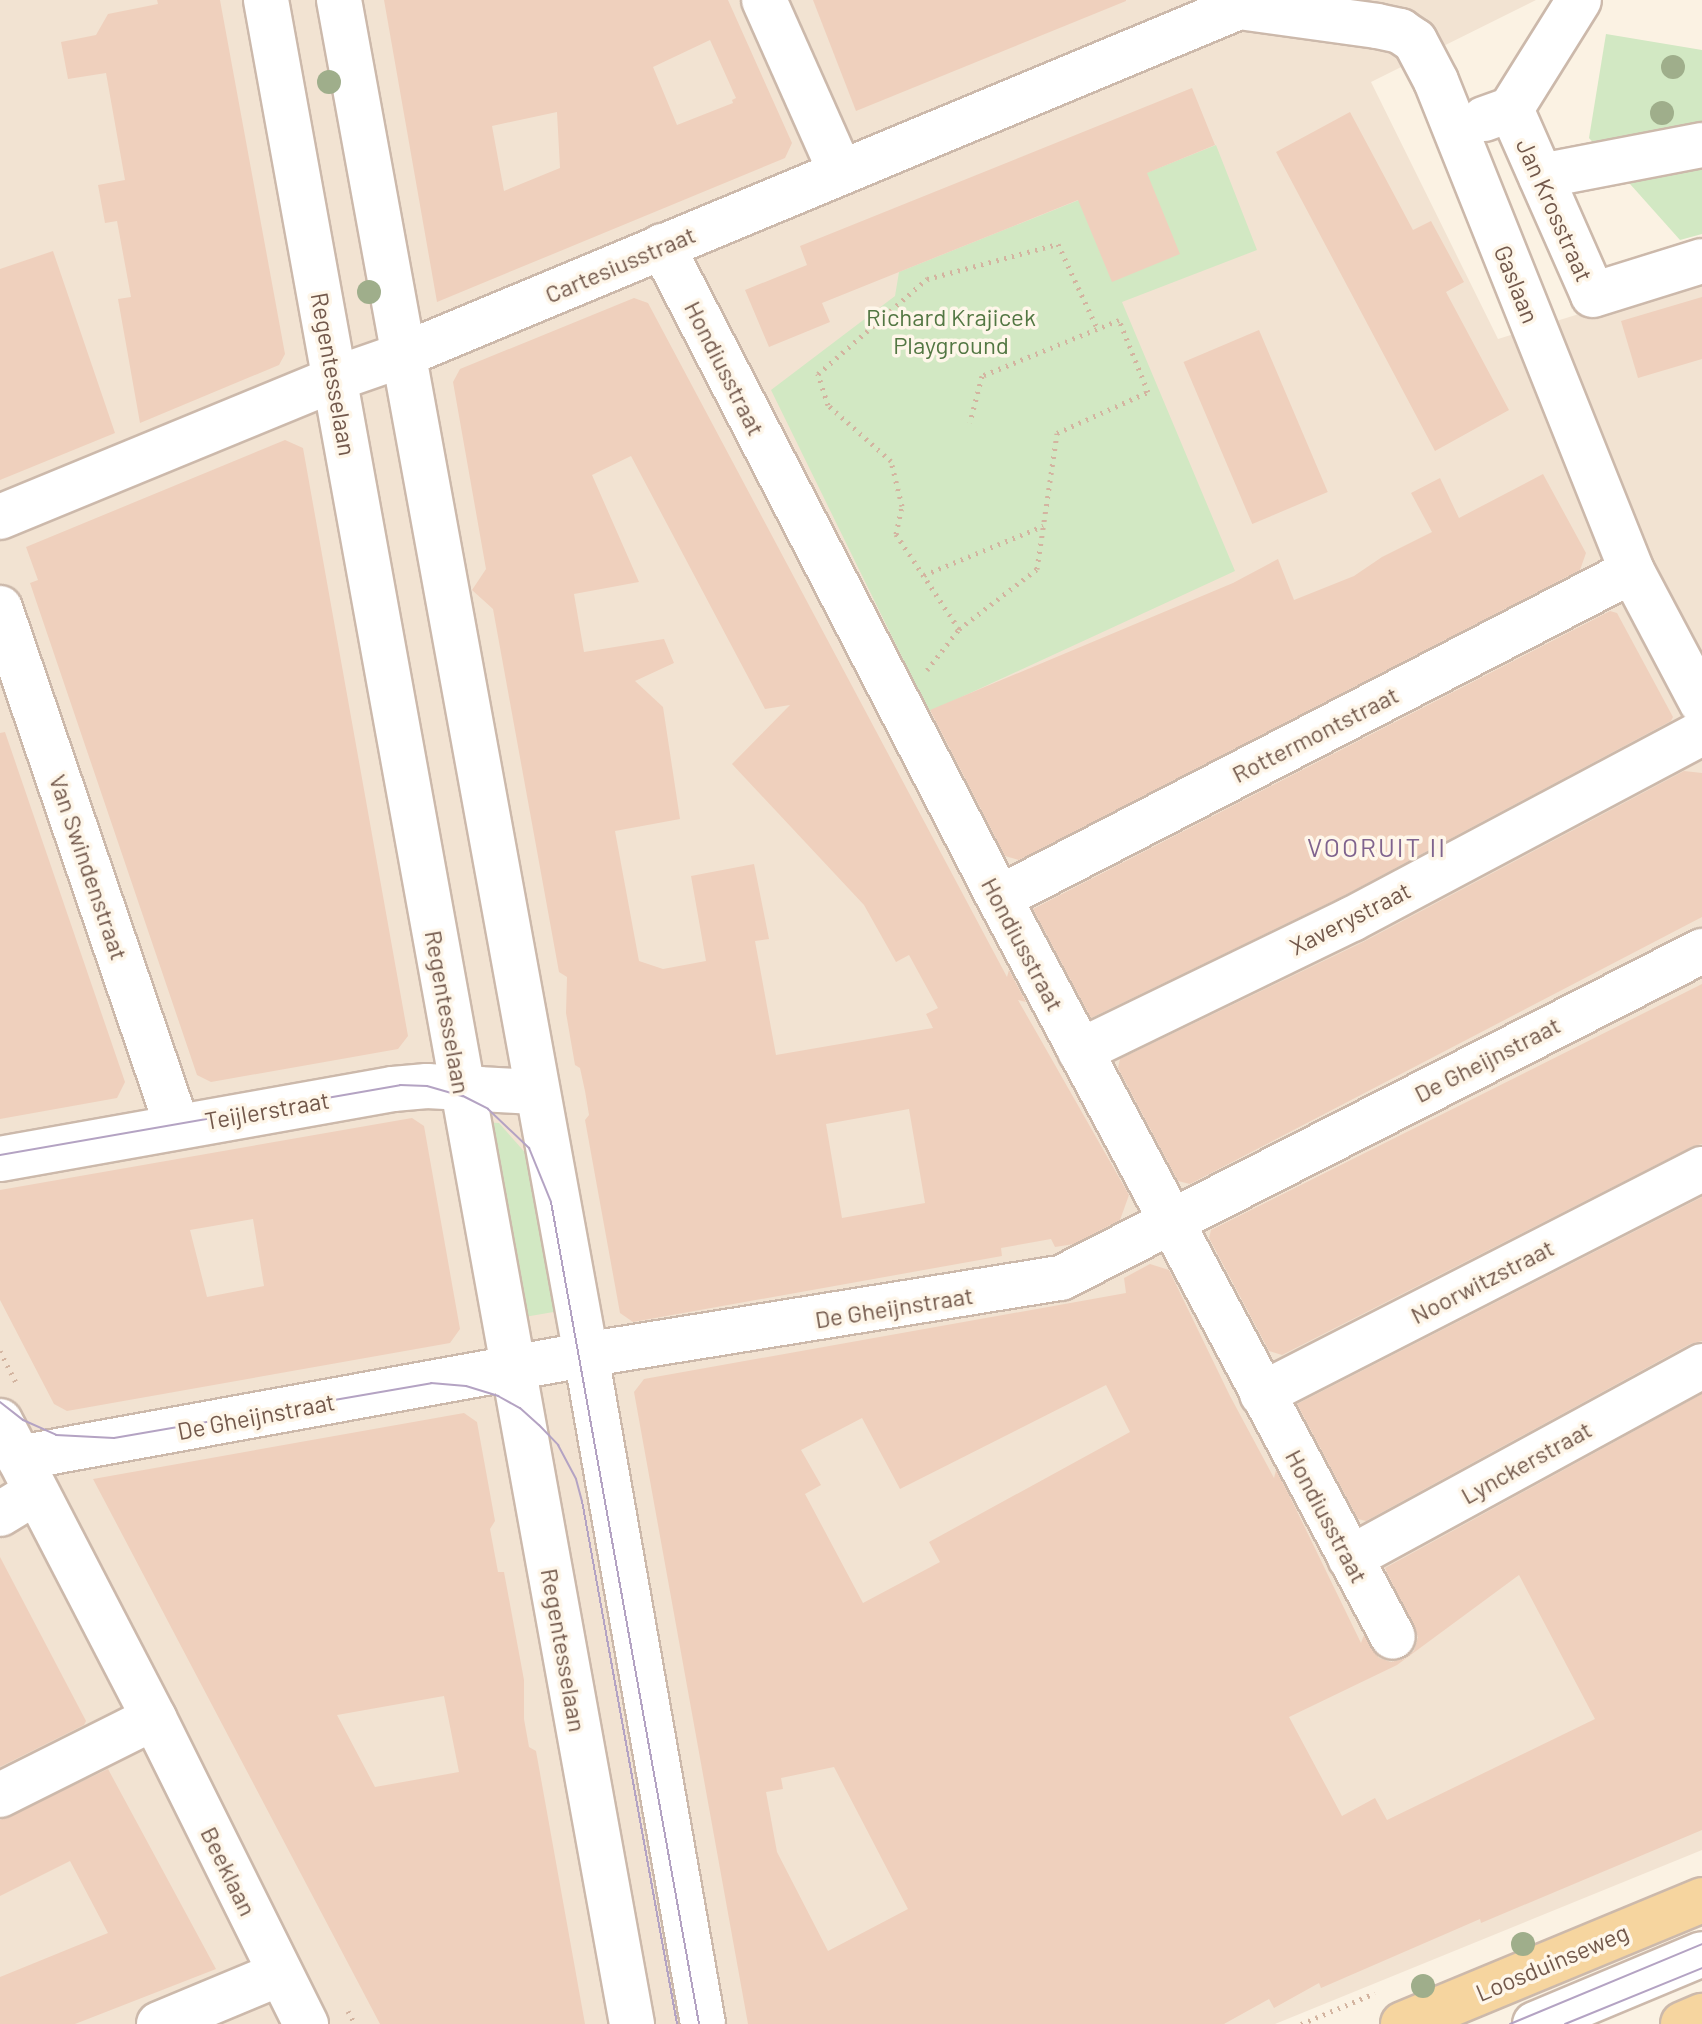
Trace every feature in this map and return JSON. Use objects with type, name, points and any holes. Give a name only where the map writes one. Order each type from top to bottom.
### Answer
[{"type":"main road","name":"Loosduinseweg","points":[[1403,2024],[1702,1900]]},
{"type":"main road","points":[[1683,2024],[1702,2016]]},
{"type":"street","name":"Regentesselaan","points":[[266,0],[632,2024]]},
{"type":"street","points":[[339,0],[535,1092],[586,1355],[703,2024]]},
{"type":"street","points":[[764,0],[840,171]]},
{"type":"street","points":[[1456,130],[1511,109],[1579,0]]},
{"type":"street","name":"Cartesiusstraat","points":[[0,517],[334,379],[403,355],[1233,4]]},
{"type":"street","name":"Gaslaan","points":[[1233,4],[1400,31],[1415,41],[1456,130],[1632,571],[1702,703]]},
{"type":"street","name":"Jan Krosstraat","points":[[1511,109],[1593,295],[1702,261]]},
{"type":"street","points":[[1541,176],[1702,145]]},
{"type":"street","name":"Hondiusstraat","points":[[662,246],[999,898],[1393,1637]]},
{"type":"street","name":"Rottermontstraat","points":[[999,898],[1632,571]]},
{"type":"street","name":"Van Swindenstraat","points":[[0,608],[177,1126]]},
{"type":"street","name":"Xaverystraat","points":[[1080,1051],[1352,919],[1702,733]]},
{"type":"street","name":"De Gheijnstraat","points":[[14,1471],[513,1368],[1025,1287],[1089,1267],[1702,951]]},
{"type":"street","name":"Teijlerstraat","points":[[0,1159],[393,1089],[461,1087],[535,1092]]},
{"type":"street","name":"Noorwitzstraat","points":[[1262,1394],[1702,1169]]},
{"type":"street","name":"Lynckerstraat","points":[[1350,1558],[1702,1366]]},
{"type":"street","name":"Beeklaan","points":[[14,1471],[154,1718],[306,2024]]},
{"type":"street","points":[[0,1795],[154,1718]]},
{"type":"street","points":[[620,1959],[688,1947]]},
{"type":"street","points":[[1535,2024],[1702,1954]]},
{"type":"street","points":[[159,2024],[279,1974]]},
{"type":"path","points":[[959,629],[896,534],[902,506],[891,461],[828,405],[818,374],[927,279],[1058,244],[1097,328]]},
{"type":"path","points":[[932,664],[959,629],[1037,569],[1057,433],[1148,392],[1119,320],[982,376],[970,422]]},
{"type":"path","points":[[924,575],[1043,526]]},
{"type":"shaded area","points":[[0,0],[1536,0],[1371,82],[1498,339],[1702,276],[1702,1850],[1275,2024],[0,2024]]},
{"type":"green space","points":[[1606,34],[1702,50],[1702,234],[1680,240],[1589,138]]},
{"type":"green space","name":"Richard Krajicek Playground","points":[[1216,145],[1257,250],[1122,302],[1235,571],[929,712],[771,390],[895,296],[899,272]]},
{"type":"green space","points":[[481,1122],[499,1123],[530,1158],[565,1310],[513,1319]]},
{"type":"building","points":[[157,0],[220,0],[285,354],[279,365],[140,423],[118,299],[131,297],[117,221],[105,223],[98,185],[125,180],[106,73],[68,79],[61,42],[96,35],[108,14],[158,4]]},
{"type":"building","points":[[384,0],[728,0],[792,143],[785,158],[437,302]],"holes":[[[710,40],[736,98],[732,100],[733,103],[677,125],[653,67]],[[557,112],[560,168],[504,191],[492,126]]]},
{"type":"building","points":[[813,0],[1126,0],[1126,1],[856,111]]},
{"type":"building","points":[[1192,88],[1215,145],[1147,173],[1180,254],[1112,282],[1078,200],[822,303],[830,322],[769,347],[745,290],[807,265],[800,246]]},
{"type":"building","points":[[1350,112],[1413,230],[1431,221],[1464,282],[1446,292],[1509,410],[1435,451],[1276,152]]},
{"type":"building","points":[[53,251],[115,433],[0,480],[0,269]]},
{"type":"building","points":[[1702,297],[1702,359],[1638,378],[1621,321]]},
{"type":"building","points":[[634,298],[648,303],[1007,977],[1009,970],[1026,1002],[1018,1000],[1129,1195],[1120,1220],[1074,1244],[1055,1247],[1051,1239],[1001,1248],[1002,1256],[633,1322],[620,1313],[585,1120],[589,1115],[585,1091],[580,1068],[575,1065],[566,1013],[567,977],[559,972],[493,609],[472,590],[486,569],[453,382],[460,369]],"holes":[[[631,456],[765,709],[790,705],[732,764],[864,905],[896,962],[909,955],[938,1008],[926,1014],[933,1028],[776,1055],[755,941],[769,939],[754,864],[691,876],[706,961],[663,969],[639,961],[615,831],[680,819],[663,707],[635,681],[674,663],[664,639],[584,652],[574,594],[639,582],[592,475]],[[909,1109],[925,1203],[842,1218],[826,1124]]]},
{"type":"building","points":[[1259,330],[1328,492],[1252,524],[1184,362]]},
{"type":"building","points":[[285,440],[303,448],[408,1036],[398,1049],[211,1082],[197,1075],[30,583],[38,580],[26,547]]},
{"type":"building","points":[[1543,474],[1586,553],[1580,570],[1019,860],[1005,856],[930,710],[1233,583],[1278,559],[1294,600],[1354,576],[1382,557],[1432,532],[1411,493],[1440,478],[1459,518]]},
{"type":"building","points":[[1610,611],[1617,613],[1673,717],[1671,721],[1341,897],[1091,1018],[1033,909]]},
{"type":"building","points":[[5,732],[125,1082],[117,1098],[0,1119],[0,733]]},
{"type":"building","points":[[1684,771],[1702,773],[1702,917],[1190,1184],[1178,1181],[1118,1068],[1120,1059],[1363,942]]},
{"type":"building","points":[[1702,984],[1702,1144],[1282,1355],[1269,1351],[1209,1238],[1211,1230]]},
{"type":"building","points":[[412,1118],[424,1126],[460,1329],[450,1343],[67,1411],[54,1404],[0,1300],[0,1190]],"holes":[[[253,1219],[264,1286],[207,1297],[190,1230]]]},
{"type":"building","points":[[1702,1197],[1702,1341],[1690,1344],[1366,1521],[1358,1519],[1297,1404]]},
{"type":"building","points":[[1150,1264],[1169,1270],[1230,1396],[1274,1478],[1276,1470],[1291,1499],[1361,1643],[1364,1635],[1379,1658],[1391,1662],[1404,1659],[1414,1651],[1418,1637],[1385,1568],[1702,1394],[1702,1830],[1481,1923],[1480,1919],[1321,1988],[1319,1983],[1274,2008],[1269,1999],[1224,2024],[748,2024],[634,1392],[644,1379],[1126,1293],[1124,1278]],"holes":[[[1106,1385],[1130,1432],[929,1542],[940,1562],[863,1603],[805,1494],[821,1485],[801,1450],[862,1418],[900,1489]],[[1519,1575],[1595,1719],[1387,1820],[1375,1798],[1342,1816],[1289,1717],[1397,1665]],[[834,1767],[908,1909],[828,1951],[777,1852],[766,1792],[783,1789],[781,1778]]]},
{"type":"building","points":[[464,1413],[477,1422],[495,1521],[490,1529],[498,1572],[504,1572],[524,1680],[524,1719],[529,1747],[536,1751],[585,2024],[380,2024],[93,1479]],"holes":[[[444,1696],[459,1772],[375,1787],[337,1715]]]},
{"type":"building","points":[[0,1557],[86,1721],[84,1725],[0,1767]]},
{"type":"building","points":[[108,1769],[216,1969],[75,2024],[0,2024],[0,1977],[108,1933],[70,1861],[0,1896],[0,1820]]},
{"type":"tram line","points":[[0,1155],[400,1085],[427,1086],[463,1096],[488,1109],[529,1148],[551,1202],[699,2024]]},
{"type":"tram line","points":[[0,1402],[23,1420],[56,1435],[114,1438],[431,1383],[466,1386],[498,1396],[520,1408],[539,1425],[558,1445],[576,1479],[582,1501],[677,2024]]},
{"type":"tram line","points":[[1510,2024],[1702,1944]]},
{"type":"tram line","points":[[1565,2024],[1702,1968]]},
{"type":"district","name":"VOORUIT II","points":[[1377,847]]}]
